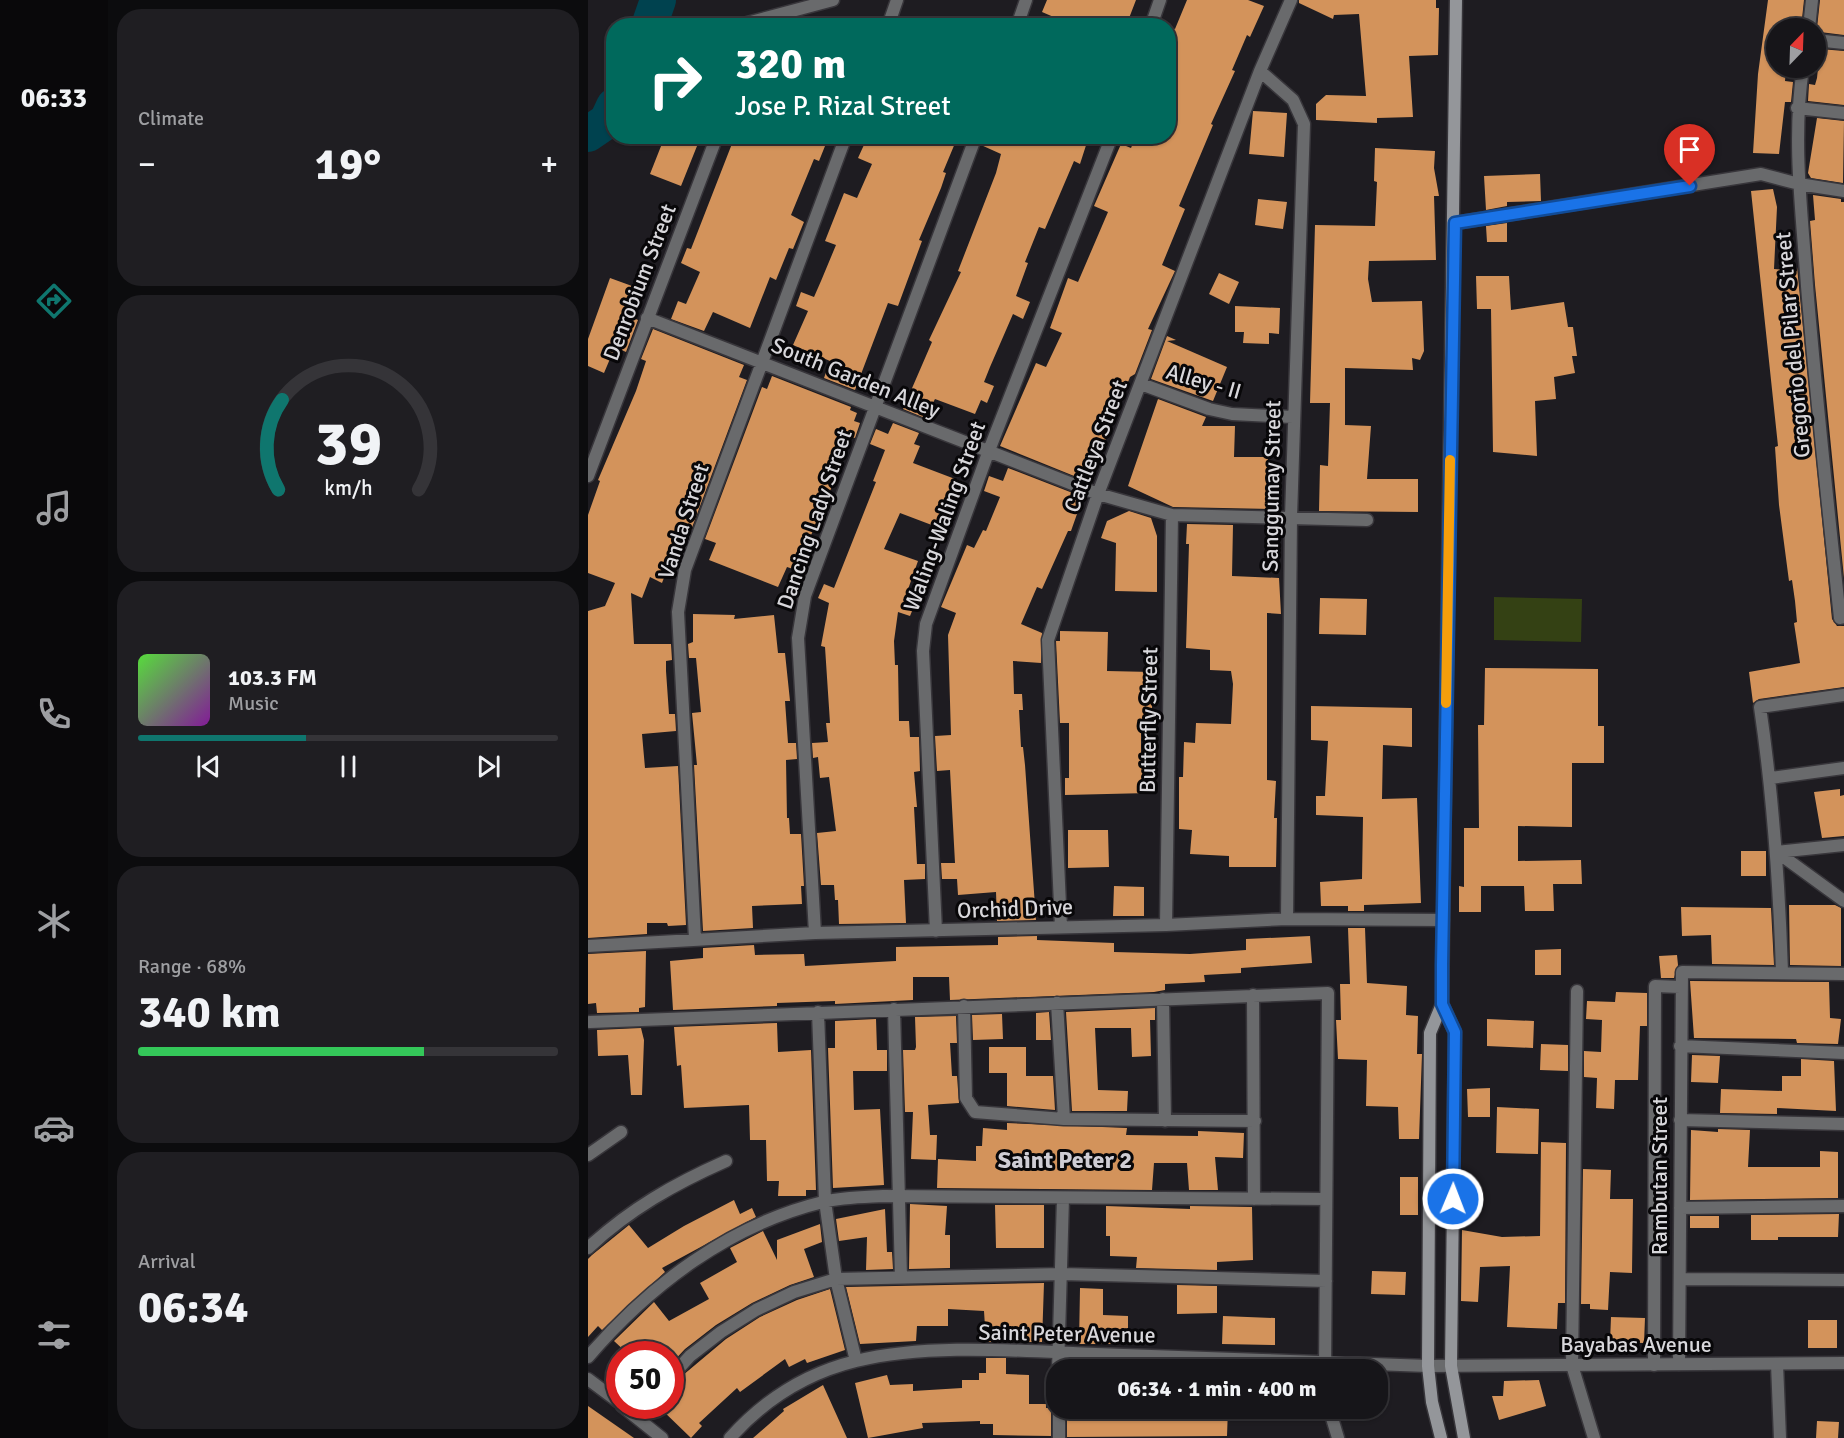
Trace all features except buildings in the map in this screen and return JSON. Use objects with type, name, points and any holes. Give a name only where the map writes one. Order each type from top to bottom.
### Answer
[{"type":"main road","points":[[1441,1438],[1432,1402],[1428,1366],[1430,1033],[1442,1004],[1455,223],[1456,0]]},
{"type":"main road","points":[[1442,1004],[1455,1032],[1451,1366],[1464,1438]]},
{"type":"street","points":[[774,18],[833,0]]},
{"type":"street","points":[[891,18],[897,0]]},
{"type":"street","points":[[1020,18],[1026,0]]},
{"type":"street","points":[[1154,18],[1160,0]]},
{"type":"street","name":"Cattleya Street","points":[[1061,927],[1048,639],[1098,494],[1260,71],[1291,0]]},
{"type":"street","points":[[1810,18],[1812,0]]},
{"type":"street","points":[[1826,41],[1844,43]]},
{"type":"street","name":"Sanggumay Street","points":[[1260,71],[1293,100],[1304,124],[1293,417],[1287,919]]},
{"type":"street","name":"Gregorio del Pilar Street","points":[[1802,78],[1797,108],[1799,184],[1818,425],[1842,618]]},
{"type":"street","points":[[1797,108],[1844,114]]},
{"type":"street","name":"Denrobium Street","points":[[588,476],[714,144]]},
{"type":"street","name":"Vanda Street","points":[[695,939],[678,612],[685,570],[843,144]]},
{"type":"street","name":"Dancing Lady Street","points":[[815,933],[798,638],[805,596],[973,144]]},
{"type":"street","name":"Waling-Waling Street","points":[[936,931],[924,651],[926,624],[988,453],[1109,144]]},
{"type":"street","points":[[1455,223],[1761,174],[1799,184],[1844,191]]},
{"type":"street","name":"South Garden Alley","points":[[647,318],[762,361],[988,453],[1098,494],[1172,515],[1367,520]]},
{"type":"street","name":"Alley - II","points":[[1141,384],[1209,409],[1232,414],[1293,417]]},
{"type":"street","name":"Butterfly Street","points":[[1166,925],[1172,515]]},
{"type":"street","points":[[1782,971],[1778,852],[1760,707],[1844,695]]},
{"type":"street","points":[[1770,778],[1844,768]]},
{"type":"street","points":[[1778,852],[1844,846]]},
{"type":"street","points":[[1778,852],[1844,901]]},
{"type":"street","name":"Orchid Drive","points":[[588,946],[815,933],[1166,925],[1287,919],[1443,920]]},
{"type":"street","points":[[1654,1365],[1655,986],[1680,987],[1682,972],[1782,971],[1844,974]]},
{"type":"street","name":"Rambutan Street","points":[[1680,987],[1680,1364]]},
{"type":"street","points":[[1577,991],[1572,1365],[1594,1438]]},
{"type":"street","points":[[590,1022],[1328,993],[1325,1359]]},
{"type":"street","points":[[1253,995],[1254,1199]]},
{"type":"street","points":[[1162,999],[1165,1121]]},
{"type":"street","points":[[1057,1003],[1064,1119]]},
{"type":"street","points":[[964,1006],[966,1098],[975,1112],[1064,1119],[1255,1121]]},
{"type":"street","points":[[894,1009],[901,1196],[901,1277]]},
{"type":"street","points":[[818,1012],[825,1201],[836,1279],[856,1361]]},
{"type":"street","points":[[1680,1046],[1844,1053]]},
{"type":"street","points":[[1680,1120],[1844,1124]]},
{"type":"street","points":[[588,1155],[621,1131]]},
{"type":"street","points":[[588,1248],[620,1218],[691,1177],[726,1161]]},
{"type":"street","points":[[588,1357],[612,1328],[656,1287],[703,1254],[745,1231],[786,1213],[825,1201],[901,1196],[1326,1199]]},
{"type":"street","points":[[1057,1359],[1063,1198]]},
{"type":"street","points":[[1680,1208],[1844,1206]]},
{"type":"street","points":[[684,1363],[721,1332],[756,1310],[794,1292],[836,1279],[1062,1274],[1326,1281]]},
{"type":"street","points":[[1680,1279],[1844,1280]]},
{"type":"street","name":"Saint Peter Avenue","points":[[730,1438],[765,1404],[793,1386],[856,1361],[915,1351],[1057,1353],[1181,1359]]},
{"type":"street","name":"Bayabas Avenue","points":[[1428,1366],[1844,1363]]},
{"type":"street","points":[[1777,1364],[1780,1438]]},
{"type":"street","name":"Saint Peter Avenue","points":[[1388,1366],[1428,1366]]},
{"type":"street","points":[[588,1379],[606,1393]]},
{"type":"street","points":[[640,1419],[662,1438]]},
{"type":"street","points":[[1059,1419],[1059,1438]]},
{"type":"street","points":[[1332,1419],[1338,1438]]},
{"type":"green space","points":[[1494,597],[1582,599],[1581,642],[1494,640]]},
{"type":"waterway","points":[[652,18],[658,0]]},
{"type":"waterway","points":[[588,134],[606,122]]},
{"type":"slow traffic","points":[[1446,703],[1450,460]]},
{"type":"district","name":"Saint Peter 2","points":[[1065,1160]]},
{"type":"route","points":[[1453,1199],[1455,1032],[1442,1004],[1442,965],[1455,223],[1690,186]]}]
